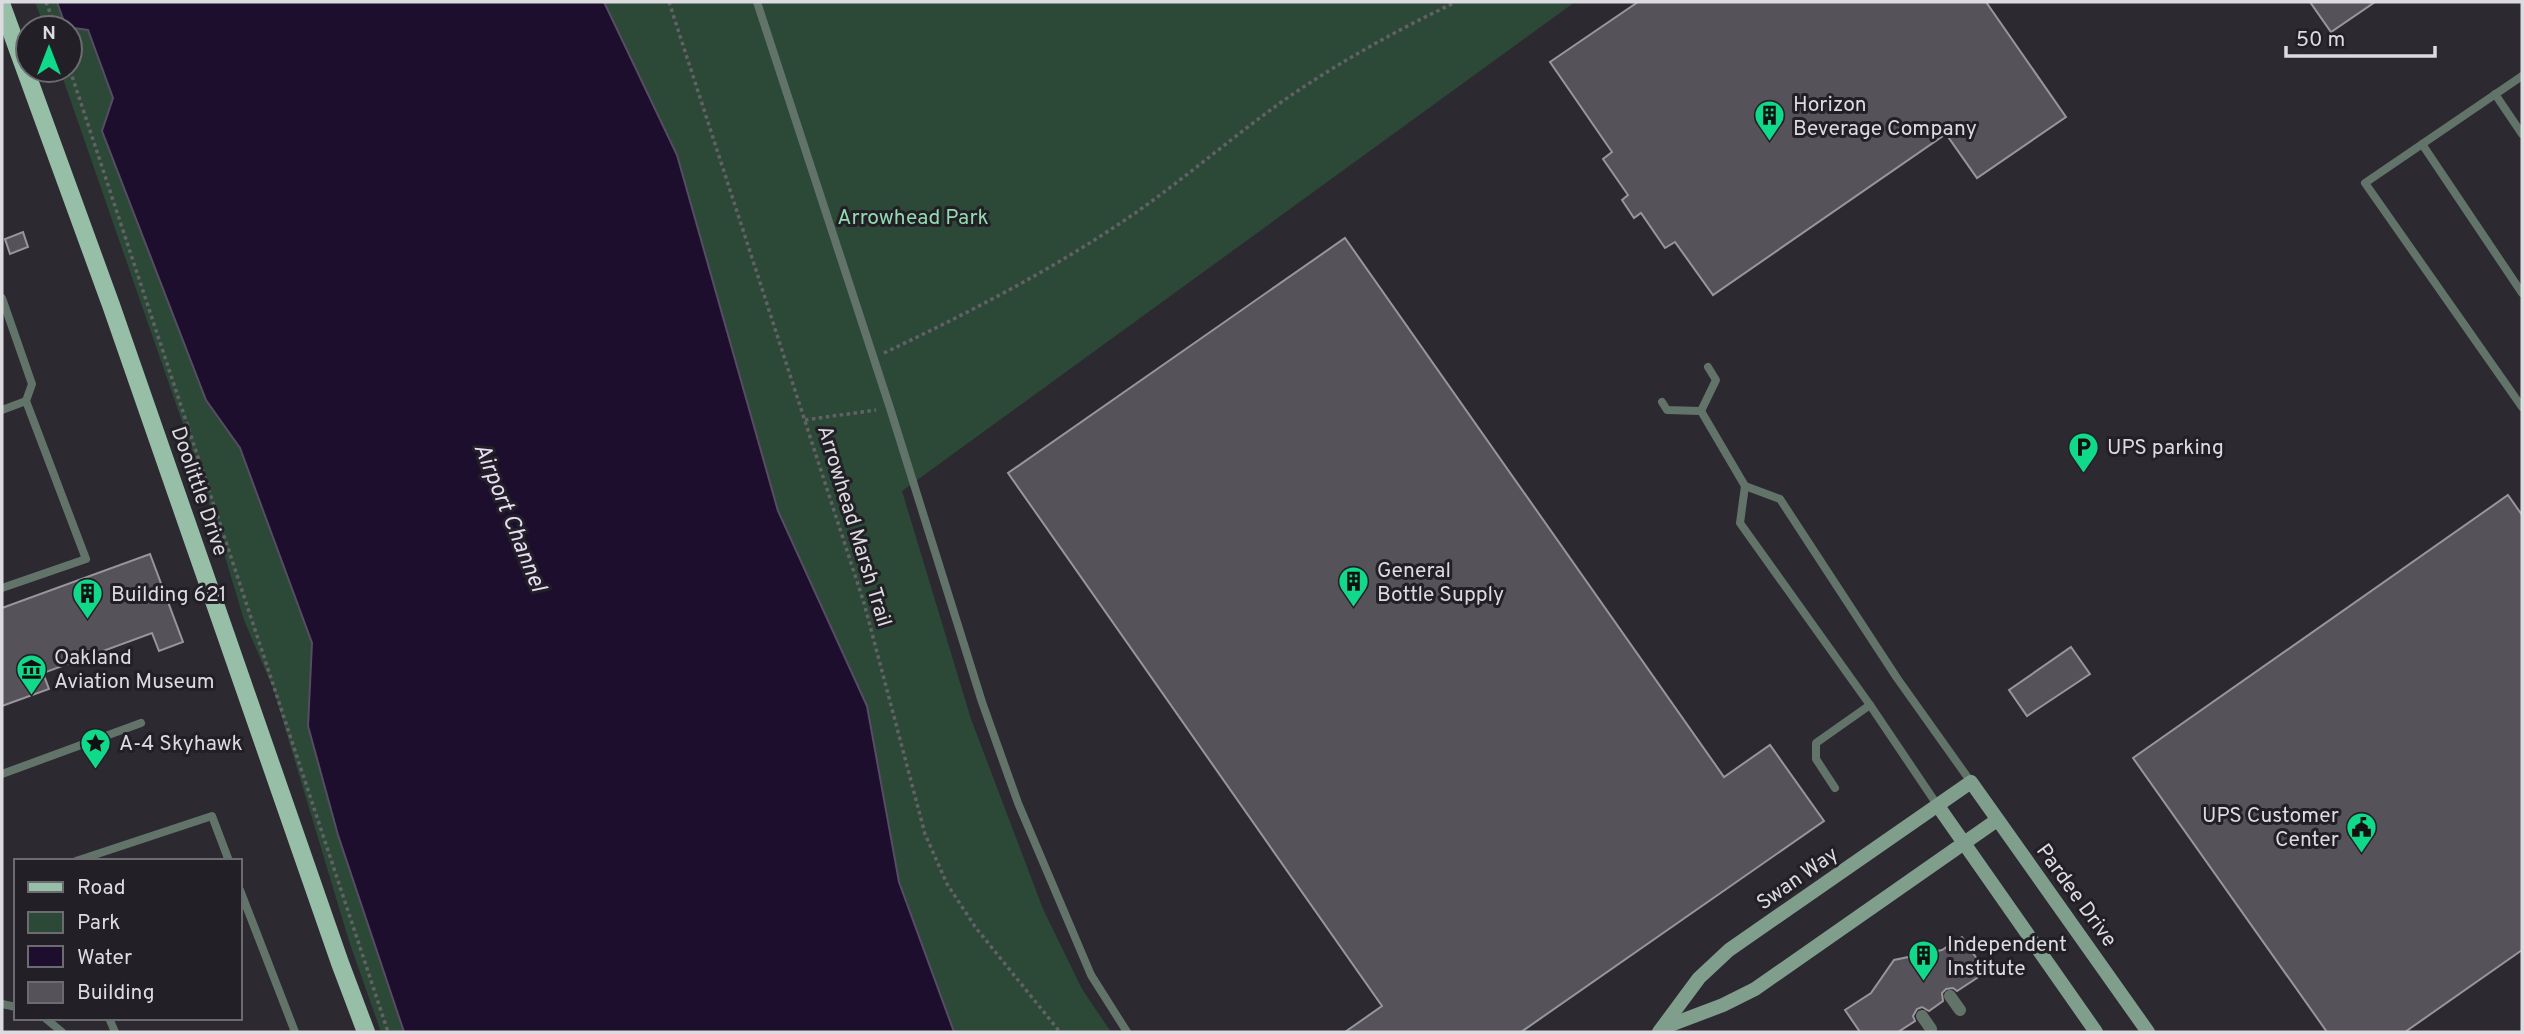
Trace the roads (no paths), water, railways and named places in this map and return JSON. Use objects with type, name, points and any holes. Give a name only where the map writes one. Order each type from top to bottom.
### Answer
[{"type":"main road","name":"Doolittle Drive","points":[[2,6],[111,306],[366,1032]]},
{"type":"main road","name":"Swan Way","points":[[1661,1030],[1699,978],[1729,950],[1971,782]]},
{"type":"main road","name":"Pardee Drive","points":[[1971,782],[2148,1032]]},
{"type":"main road","points":[[1938,806],[2096,1032]]},
{"type":"main road","name":"Swan Way","points":[[1661,1030],[1755,989],[1997,820]]},
{"type":"street","points":[[1950,996],[1960,1010]]},
{"type":"street","points":[[1922,1016],[1931,1029]]},
{"type":"lane","points":[[757,2],[890,408],[982,702],[1018,803],[1091,975],[1127,1032]]},
{"type":"lane","points":[[2522,76],[2365,183],[2522,407]]},
{"type":"lane","points":[[2495,94],[2522,134]]},
{"type":"lane","points":[[2422,144],[2522,293]]},
{"type":"lane","points":[[2,298],[32,384],[26,401],[86,559],[2,588]]},
{"type":"lane","points":[[1700,411],[1716,380],[1708,367]]},
{"type":"lane","points":[[2,410],[26,401]]},
{"type":"lane","points":[[1662,402],[1667,410],[1700,411]]},
{"type":"lane","points":[[1700,411],[1745,486],[1740,523],[1870,705],[1938,806]]},
{"type":"lane","points":[[1745,486],[1780,499],[1898,678],[1971,782]]},
{"type":"lane","points":[[1835,788],[1816,759],[1816,743],[1870,705]]},
{"type":"lane","points":[[2,774],[141,723]]},
{"type":"lane","points":[[82,859],[212,816],[228,859]]},
{"type":"lane","points":[[242,895],[295,1032]]},
{"type":"lane","points":[[47,1020],[62,1032]]},
{"type":"water","name":"Airport Channel","points":[[57,2],[604,2],[677,155],[778,511],[867,706],[899,882],[954,1032],[404,1032],[338,835],[308,726],[312,643],[240,448],[206,400],[102,131],[113,98],[88,30],[84,29],[84,14],[61,14]]},
{"type":"place","name":"Horizon Beverage Company","points":[[1770,143]]},
{"type":"place","name":"UPS parking","points":[[2084,474]]},
{"type":"place","name":"General Bottle Supply","points":[[1354,609]]},
{"type":"place","name":"Building 621","points":[[88,621]]},
{"type":"place","name":"Oakland Aviation Museum","points":[[31,696]]},
{"type":"place","name":"A-4 Skyhawk","points":[[96,770]]},
{"type":"place","name":"UPS Customer Center","points":[[2362,854]]},
{"type":"place","name":"Independent Institute","points":[[1924,983]]},
{"type":"park label","name":"Arrowhead Park","points":[[913,217]]}]
